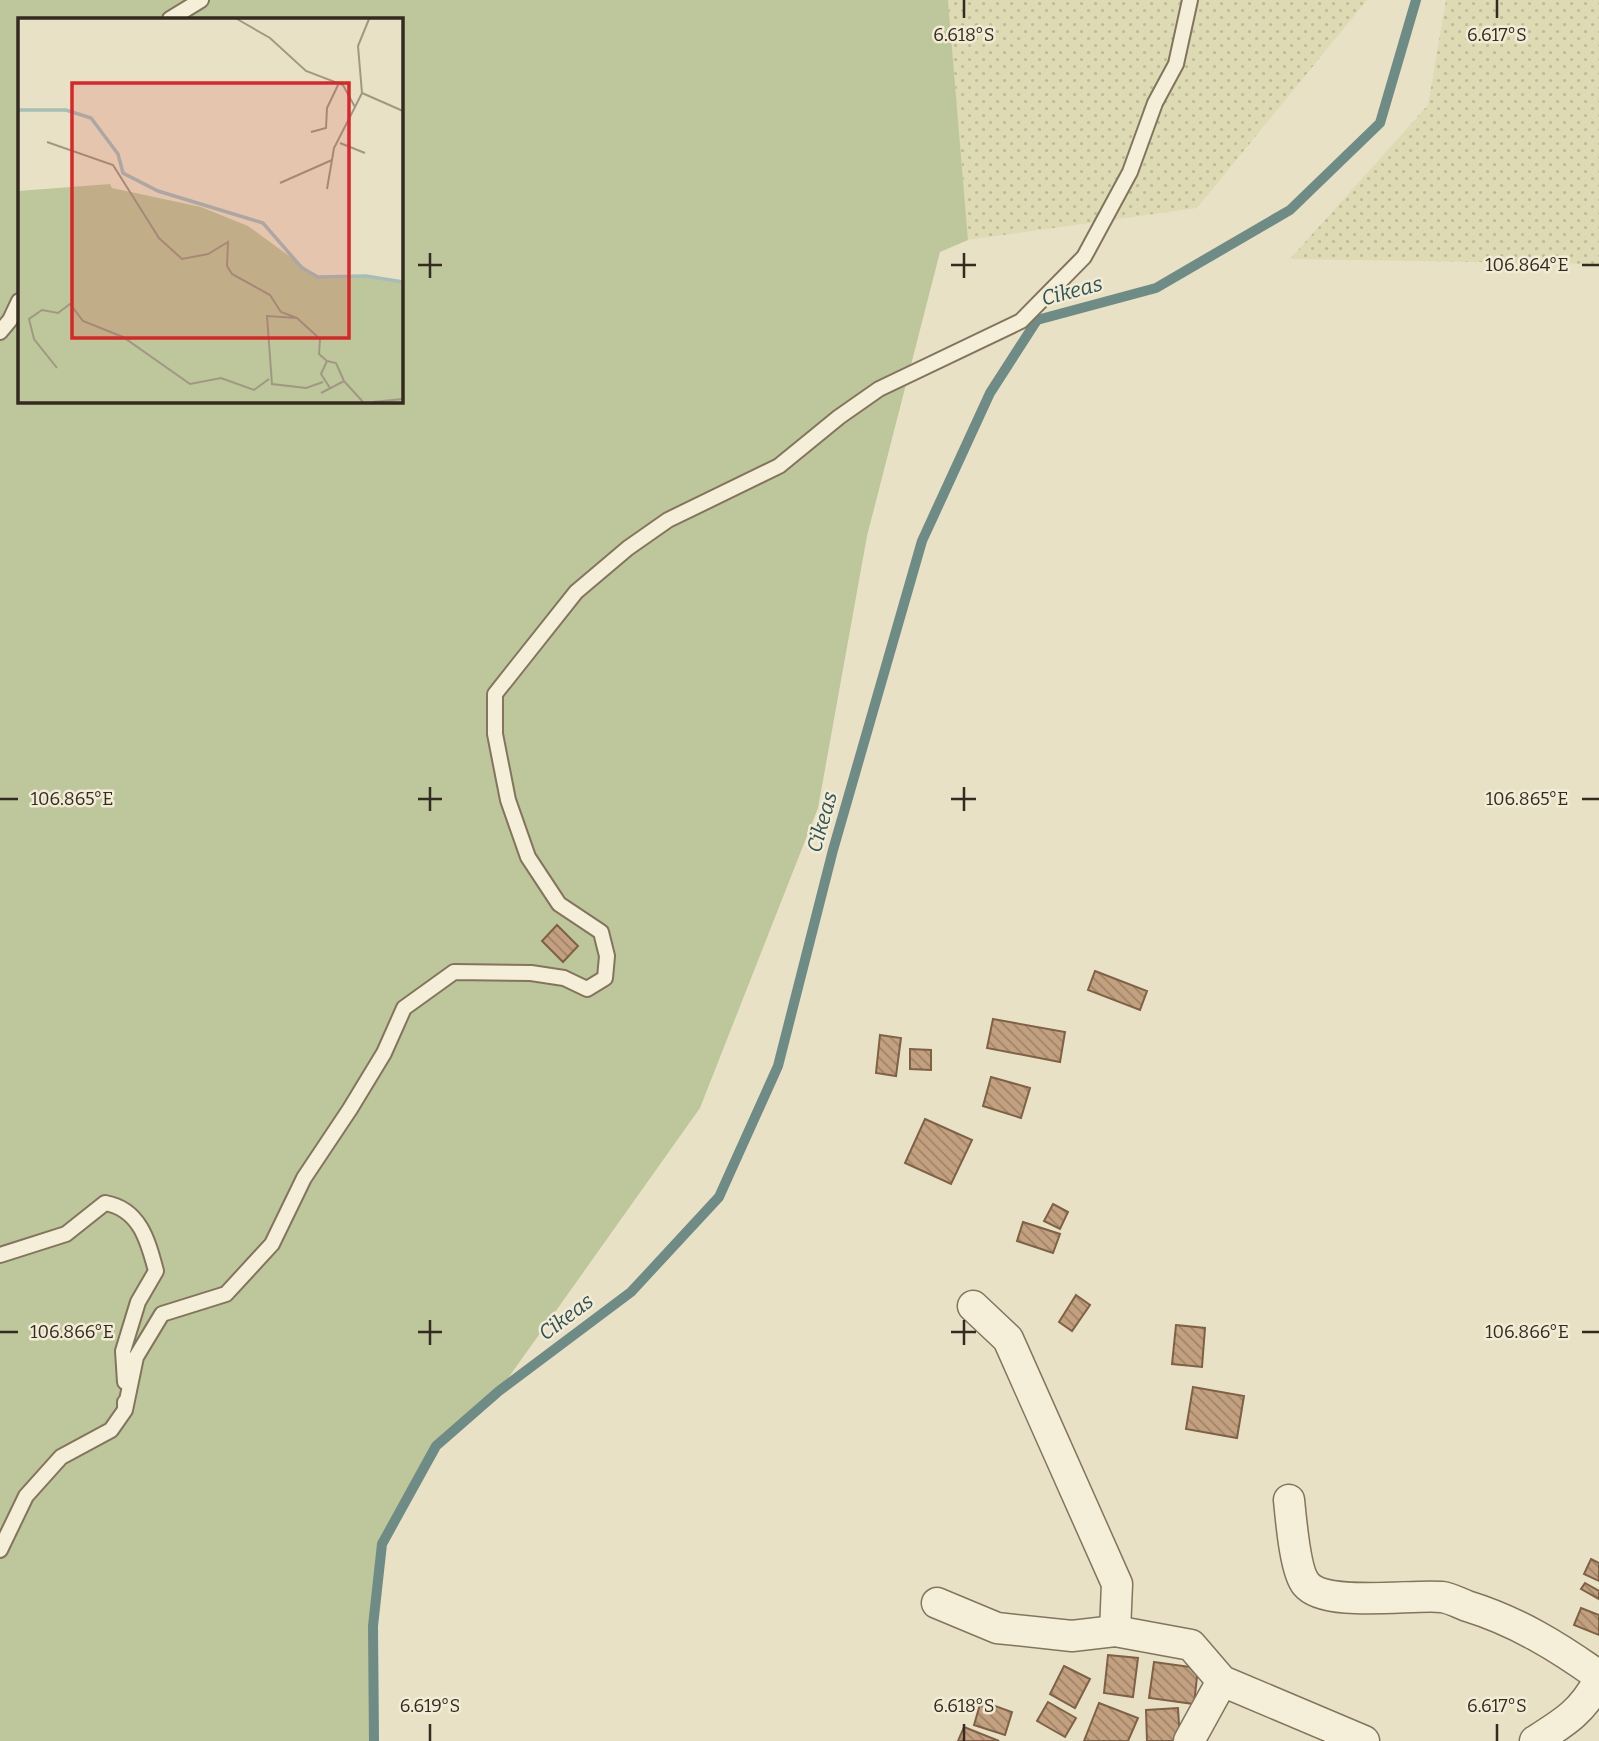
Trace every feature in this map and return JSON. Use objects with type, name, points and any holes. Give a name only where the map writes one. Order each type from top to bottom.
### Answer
[{"type":"street","points":[[973,1306],[1008,1339],[1117,1584],[1115,1631]]},
{"type":"street","points":[[1289,1500],[1299,1570],[1306,1584],[1318,1593],[1363,1598],[1443,1597],[1529,1630],[1559,1648],[1599,1678],[1588,1702],[1535,1741]]},
{"type":"street","points":[[937,1603],[997,1628],[1072,1636],[1115,1631],[1191,1645],[1222,1681],[1364,1741]]},
{"type":"street","points":[[1189,1741],[1222,1681]]},
{"type":"lane","points":[[172,18],[201,0]]},
{"type":"lane","points":[[0,1550],[26,1496],[61,1457],[111,1430],[125,1410],[136,1357],[162,1314],[226,1294],[272,1244],[304,1178],[384,1053],[404,1008],[454,972],[531,973],[564,978],[587,989],[605,978],[607,956],[601,932],[559,904],[528,857],[508,800],[495,734],[495,694],[576,592],[628,548],[667,520],[779,466],[839,417],[879,389],[1021,321],[1084,257],[1129,172],[1155,103],[1176,64],[1190,0]]},
{"type":"lane","points":[[0,332],[18,303]]},
{"type":"lane","points":[[0,1255],[66,1234],[105,1203],[118,1205],[138,1222],[148,1239],[156,1272],[138,1302],[123,1351],[125,1410]]},
{"type":"shaded area","points":[[948,0],[1367,0],[1197,208],[968,240]]},
{"type":"shaded area","points":[[1446,0],[1599,0],[1599,264],[1290,259],[1428,105]]},
{"type":"green space","points":[[0,0],[948,0],[968,240],[940,252],[867,536],[818,808],[700,1108],[499,1391],[436,1446],[382,1543],[373,1626],[373,1741],[0,1741]]},
{"type":"building","points":[[557,925],[578,946],[563,962],[542,941]]},
{"type":"building","points":[[1095,971],[1147,991],[1140,1010],[1088,990]]},
{"type":"building","points":[[993,1019],[1065,1032],[1060,1062],[987,1048]]},
{"type":"building","points":[[880,1035],[901,1038],[896,1076],[876,1073]]},
{"type":"building","points":[[910,1049],[931,1050],[931,1070],[910,1069]]},
{"type":"building","points":[[991,1077],[1030,1088],[1021,1118],[983,1106]]},
{"type":"building","points":[[925,1119],[972,1140],[951,1184],[905,1163]]},
{"type":"building","points":[[1053,1204],[1068,1212],[1060,1229],[1044,1221]]},
{"type":"building","points":[[1023,1222],[1060,1234],[1053,1253],[1017,1241]]},
{"type":"building","points":[[1076,1295],[1090,1305],[1072,1331],[1059,1322]]},
{"type":"building","points":[[1176,1325],[1205,1328],[1202,1367],[1172,1364]]},
{"type":"building","points":[[1193,1387],[1244,1396],[1237,1438],[1186,1429]]},
{"type":"building","points":[[1591,1559],[1599,1563],[1599,1581],[1584,1574]]},
{"type":"building","points":[[1585,1583],[1599,1591],[1599,1599],[1581,1589]]},
{"type":"building","points":[[1581,1608],[1599,1615],[1599,1635],[1574,1625]]},
{"type":"building","points":[[1108,1655],[1138,1658],[1133,1697],[1104,1693]]},
{"type":"building","points":[[1154,1662],[1198,1668],[1194,1704],[1149,1698]]},
{"type":"building","points":[[1064,1666],[1090,1679],[1075,1708],[1050,1694]]},
{"type":"building","points":[[981,1701],[1012,1712],[1005,1735],[974,1725]]},
{"type":"building","points":[[1048,1702],[1076,1718],[1065,1737],[1037,1721]]},
{"type":"building","points":[[1099,1703],[1138,1718],[1128,1741],[1084,1741]]},
{"type":"building","points":[[1178,1708],[1180,1741],[1147,1741],[1146,1710]]},
{"type":"building","points":[[964,1727],[999,1741],[958,1741]]},
{"type":"waterway","name":"Cikeas","points":[[374,1741],[373,1626],[382,1544],[436,1446],[499,1391],[631,1292],[719,1197],[778,1066],[833,850],[922,541],[990,393],[1037,320],[1156,288],[1290,210],[1380,123],[1416,0]]}]
